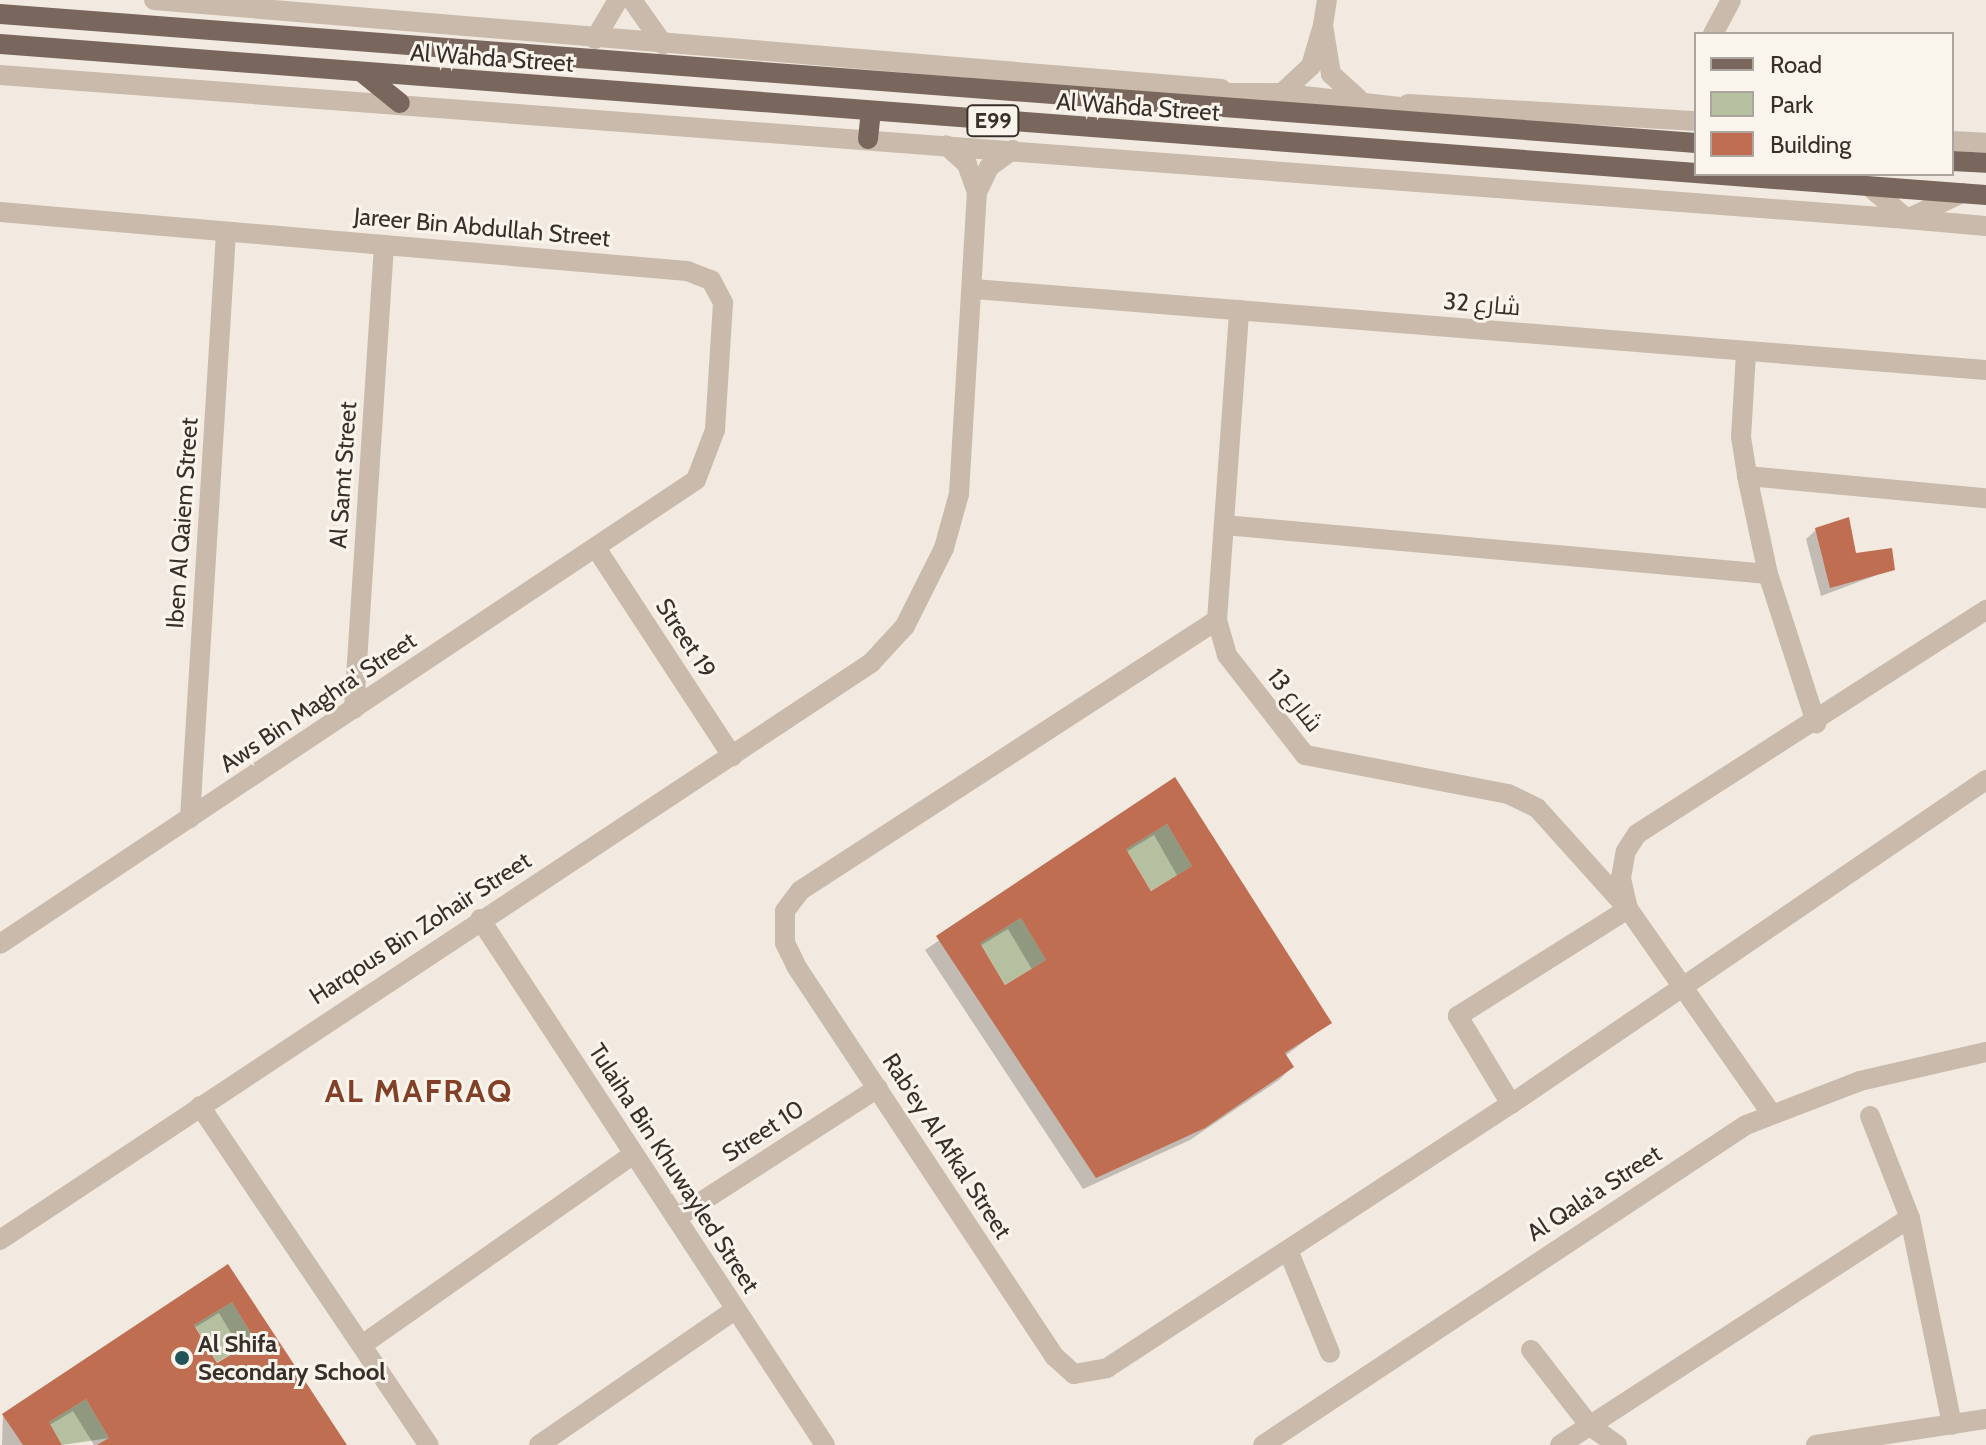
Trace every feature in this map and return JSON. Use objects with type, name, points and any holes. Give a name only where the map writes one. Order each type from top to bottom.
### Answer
[{"type":"main road","name":"Al Wahda Street","points":[[0,14],[495,50],[735,59],[1187,102],[1694,143]]},
{"type":"main road","points":[[495,50],[527,35]]},
{"type":"main road","name":"Al Wahda Street","points":[[0,44],[1782,183],[1986,195]]},
{"type":"main road","points":[[364,74],[400,103]]},
{"type":"main road","points":[[868,139],[871,112]]},
{"type":"main road","points":[[1954,161],[1986,163]]},
{"type":"main road","points":[[1764,176],[1782,183]]},
{"type":"street","points":[[154,0],[527,35],[663,44],[735,59],[1694,121]]},
{"type":"street","points":[[595,39],[618,0]]},
{"type":"street","points":[[632,0],[663,44]]},
{"type":"street","points":[[1278,93],[1302,81],[1323,25],[1327,0]]},
{"type":"street","points":[[1714,32],[1731,0]]},
{"type":"street","points":[[1323,25],[1331,74],[1365,102]]},
{"type":"street","points":[[0,75],[400,103],[1986,226]]},
{"type":"street","points":[[1187,102],[1221,89]]},
{"type":"street","points":[[1408,104],[1451,125]]},
{"type":"street","points":[[1954,141],[1986,143]]},
{"type":"street","points":[[946,145],[967,164],[977,192]]},
{"type":"street","points":[[977,192],[989,167],[1012,150]]},
{"type":"street","points":[[1872,189],[1907,219]]},
{"type":"street","name":"Harqous Bin Zohair Street","points":[[0,1240],[480,919],[871,663],[905,626],[944,548],[959,494],[974,289],[977,192]]},
{"type":"street","points":[[1907,219],[1962,193]]},
{"type":"street","name":"Jareer Bin Abdullah Street","points":[[0,212],[687,271],[711,280],[723,303],[715,430],[696,480],[665,503]]},
{"type":"street","name":"Iben Al Qaiem Street","points":[[190,818],[226,232]]},
{"type":"street","name":"Al Samt Street","points":[[354,709],[384,245]]},
{"type":"street","name":"شارع 32","points":[[974,289],[1986,370]]},
{"type":"street","name":"شارع 13","points":[[1239,310],[1217,620],[1227,655],[1305,755],[1508,794],[1537,808],[1628,909],[1771,1113]]},
{"type":"street","points":[[1746,353],[1741,437],[1747,476],[1768,574],[1816,723]]},
{"type":"street","points":[[1747,476],[1986,498]]},
{"type":"street","name":"Aws Bin Maghra' Street","points":[[0,944],[665,503]]},
{"type":"street","points":[[1224,525],[1768,574]]},
{"type":"street","name":"Street 19","points":[[596,548],[732,756]]},
{"type":"street","points":[[1511,1104],[1458,1016],[1628,909],[1622,865],[1637,834],[1984,616]]},
{"type":"street","name":"Rab'ey Al Afkal Street","points":[[1217,620],[800,891],[783,921],[796,966],[1054,1356],[1074,1374],[1094,1374],[1288,1250]]},
{"type":"street","points":[[1330,1353],[1288,1250],[1685,987],[1986,780]]},
{"type":"street","name":"Tulaiha Bin Khuwayled Street","points":[[480,919],[825,1445]]},
{"type":"street","name":"Al Qala'a Street","points":[[1263,1445],[1771,1113],[1860,1081],[1986,1052]]},
{"type":"street","name":"Street 10","points":[[676,1218],[878,1088]]},
{"type":"street","points":[[200,1106],[429,1445]]},
{"type":"street","points":[[1870,1116],[1910,1218],[1952,1425]]},
{"type":"street","points":[[362,1345],[634,1154]]},
{"type":"street","points":[[1560,1445],[1910,1218]]},
{"type":"street","points":[[539,1445],[736,1309]]},
{"type":"street","points":[[1531,1350],[1590,1426],[1617,1445]]},
{"type":"street","points":[[1816,1445],[1986,1419]]},
{"type":"green space","points":[[1167,824],[1192,866],[1151,891],[1126,849]]},
{"type":"green space","points":[[1021,918],[1046,960],[1005,985],[980,943]]},
{"type":"green space","points":[[232,1302],[255,1340],[217,1362],[194,1325]]},
{"type":"green space","points":[[86,1399],[109,1438],[62,1445],[49,1422]]},
{"type":"building","points":[[1849,517],[1856,553],[1892,548],[1895,570],[1830,588],[1815,528]]},
{"type":"building","points":[[1175,777],[1332,1023],[1285,1053],[1294,1067],[1205,1128],[1096,1178],[936,936]],"holes":[[[1167,824],[1192,866],[1151,891],[1126,849]],[[1021,918],[1046,960],[1005,985],[980,943]]]},
{"type":"building","points":[[228,1264],[347,1445],[97,1445],[109,1438],[86,1399],[49,1422],[62,1445],[23,1445],[2,1414]],"holes":[[[232,1302],[255,1340],[217,1363],[194,1325]]]},
{"type":"place","name":"Al Shifa Secondary School","points":[[182,1358]]},
{"type":"district","name":"AL MAFRAQ","points":[[419,1091]]}]
